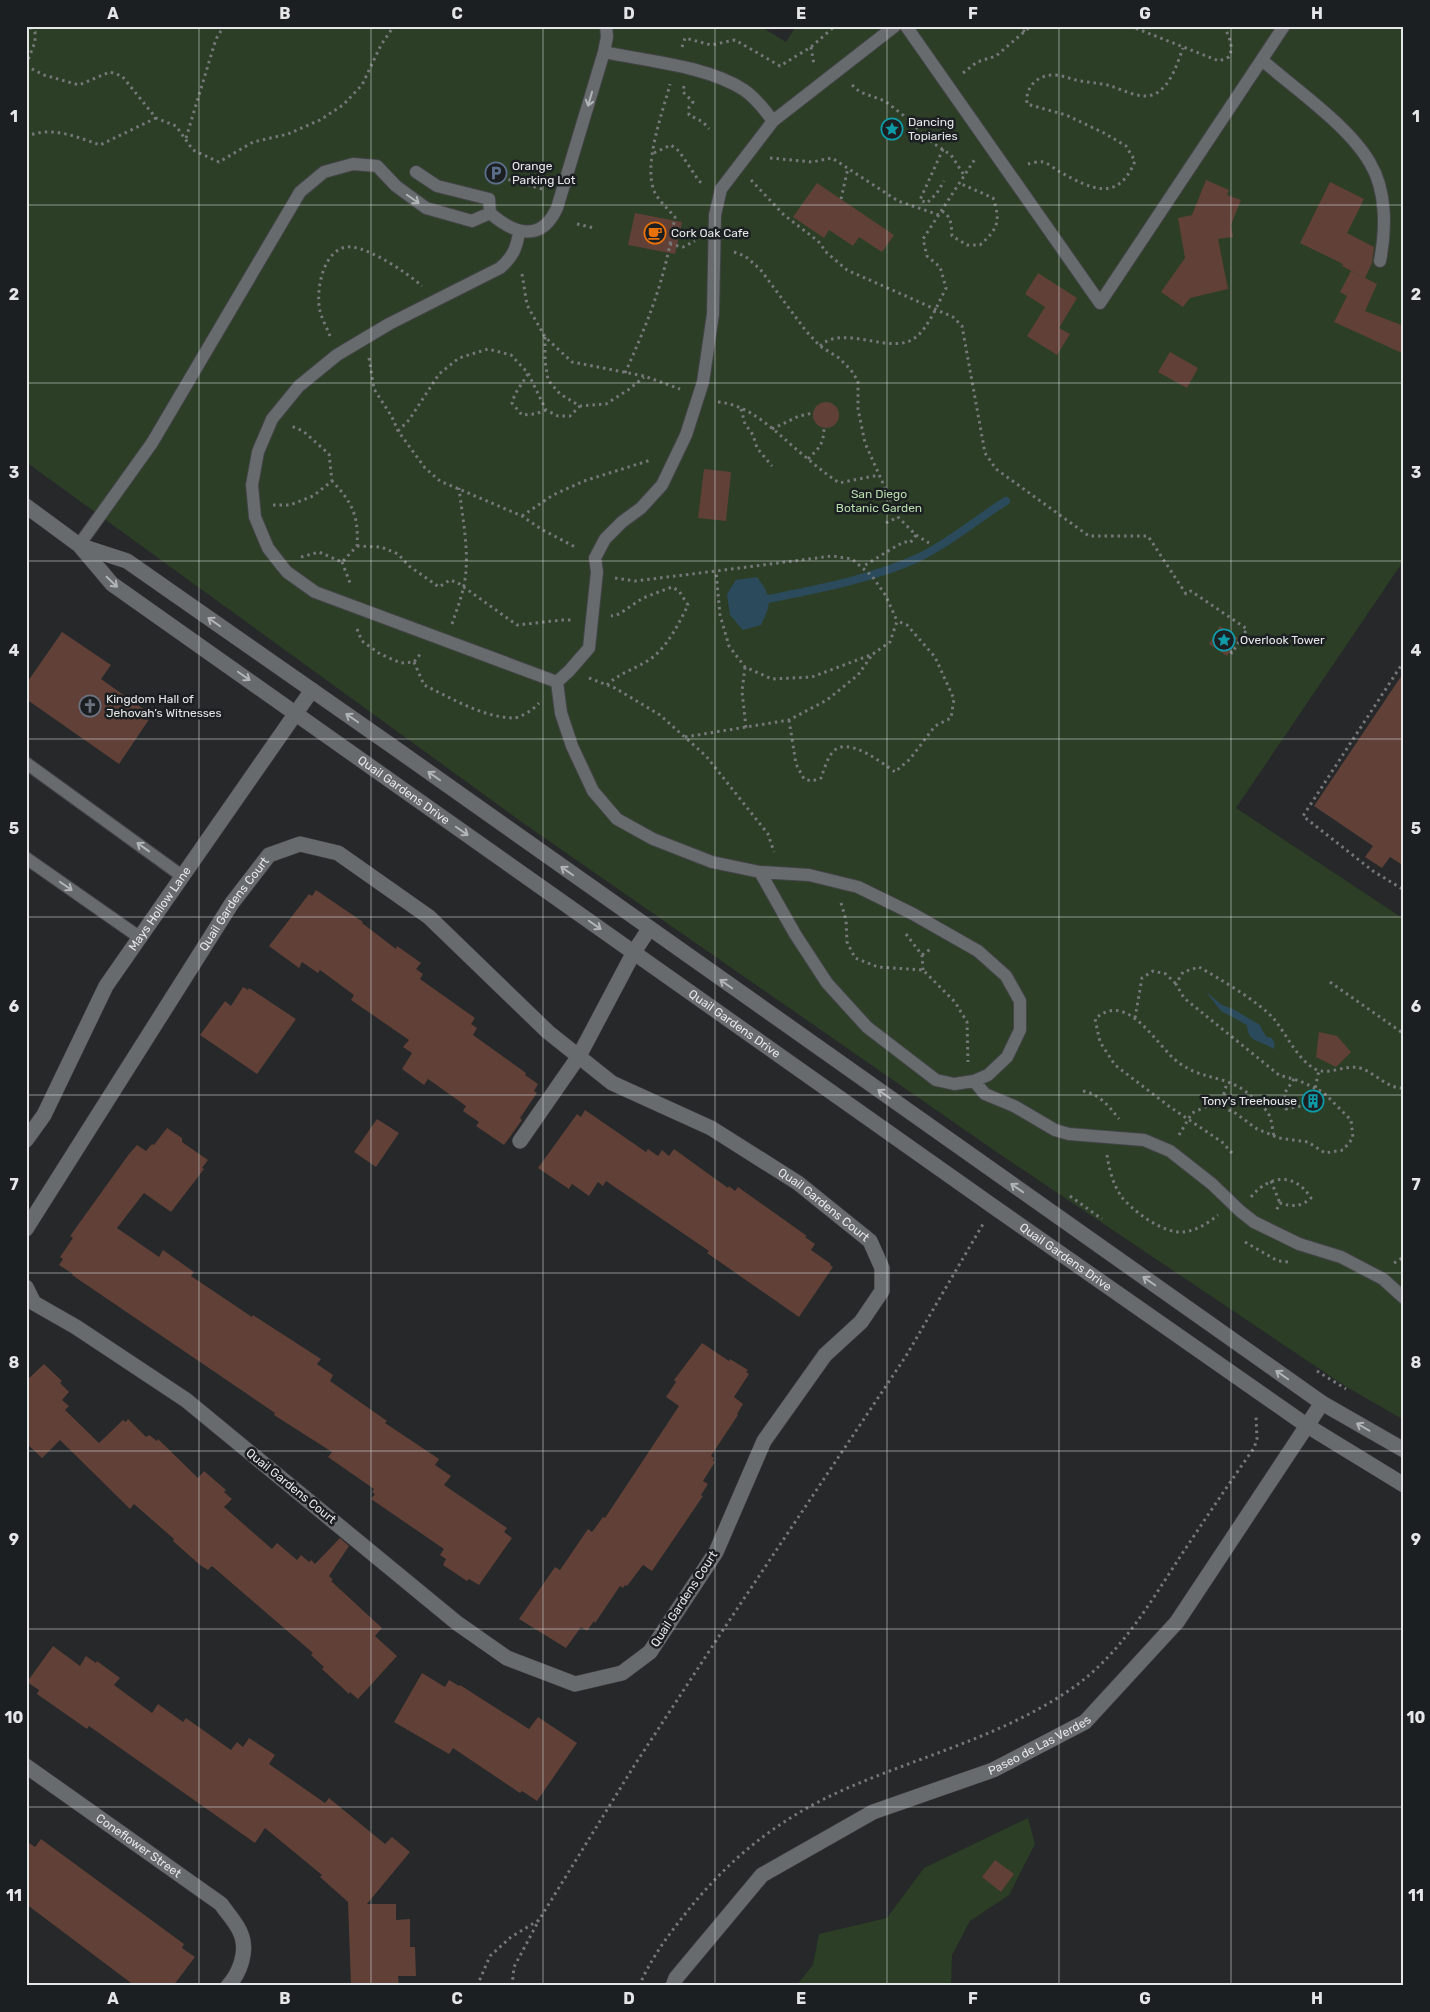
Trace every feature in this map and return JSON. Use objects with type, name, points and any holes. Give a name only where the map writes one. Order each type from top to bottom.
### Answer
[{"type":"street","name":"Quail Gardens Drive","points":[[26,506],[79,545],[112,584],[1306,1425],[1404,1485]]},
{"type":"street","name":"Quail Gardens Drive","points":[[79,545],[127,561],[1322,1403],[1404,1450]]},
{"type":"street","name":"Mays Hollow Lane","points":[[26,1140],[44,1114],[106,986],[312,690]]},
{"type":"street","name":"Quail Gardens Court","points":[[26,1229],[232,902],[270,855],[300,844],[338,852],[429,917],[548,1032],[612,1084],[711,1128],[798,1183],[870,1241],[882,1268],[882,1291],[861,1322],[825,1355],[764,1440],[716,1552],[650,1652],[622,1673],[575,1684],[507,1658],[457,1623],[186,1400],[76,1327],[34,1303],[26,1288]]},
{"type":"street","points":[[520,1141],[579,1056],[634,952],[649,929]]},
{"type":"street","name":"Paseo de Las Verdes","points":[[673,1986],[676,1978],[762,1875],[873,1812],[993,1770],[1085,1722],[1177,1622],[1322,1403]]},
{"type":"street","name":"Coneflower Street","points":[[26,1766],[221,1904],[241,1934],[244,1953],[237,1976],[228,1986]]},
{"type":"lane","points":[[416,172],[437,186],[489,199],[490,213],[503,224],[519,232],[538,229],[551,220],[562,194],[604,52],[606,26]]},
{"type":"lane","points":[[557,682],[589,648],[597,572],[596,558],[605,538],[641,508],[662,485],[686,436],[703,382],[712,314],[715,215],[721,189],[773,121],[895,26]]},
{"type":"lane","points":[[906,26],[1100,303],[1284,26]]},
{"type":"lane","points":[[604,52],[703,72],[745,90],[773,121]]},
{"type":"lane","points":[[1262,60],[1344,130],[1371,164],[1380,192],[1384,217],[1384,238],[1380,261]]},
{"type":"lane","points":[[79,545],[152,443],[300,192],[324,172],[354,164],[377,166],[396,186],[426,208],[472,221],[490,213]]},
{"type":"lane","points":[[519,232],[518,244],[511,259],[506,264],[479,280],[389,324],[365,338],[337,355],[299,386],[272,418],[258,452],[252,485],[254,510],[268,548],[287,572],[315,592],[557,682]]},
{"type":"lane","points":[[557,682],[561,713],[572,746],[593,791],[617,819],[653,839],[712,862],[760,872],[809,875],[858,888],[913,914],[978,951],[1006,976],[1020,1001],[1020,1030],[1007,1057],[988,1075],[974,1081],[954,1084],[936,1080],[867,1026],[827,983],[795,934],[760,872]]},
{"type":"lane","points":[[26,763],[182,876]]},
{"type":"lane","points":[[26,858],[139,937]]},
{"type":"lane","points":[[974,1081],[985,1094],[1014,1106],[1055,1130],[1069,1134],[1144,1140],[1170,1151],[1212,1184],[1254,1222],[1299,1244],[1341,1257],[1383,1279],[1404,1298]]},
{"type":"path","points":[[29,26],[34,32],[35,42],[26,65],[44,76],[79,85],[110,72],[122,76],[156,118],[176,126],[194,150],[219,162],[253,142],[288,134],[320,120],[343,105],[362,85],[382,44],[394,26]]},
{"type":"path","points":[[126,26],[128,28],[132,26]]},
{"type":"path","points":[[185,139],[216,39],[224,26]]},
{"type":"path","points":[[625,373],[647,324],[664,274],[673,229],[675,217],[656,193],[652,183],[651,165],[680,67],[685,38],[711,45],[735,40],[780,66],[811,47],[834,26]]},
{"type":"path","points":[[1018,26],[1024,32]]},
{"type":"path","points":[[945,82],[962,74],[977,62],[996,56],[1031,26]]},
{"type":"path","points":[[1130,26],[1219,61],[1229,57],[1232,45],[1224,26]]},
{"type":"path","points":[[811,47],[812,60],[816,68],[827,73],[838,71],[860,92],[885,101],[912,122],[924,137],[951,155],[964,175]]},
{"type":"path","points":[[1010,174],[1026,164],[1043,162],[1080,183],[1102,190],[1120,185],[1130,174],[1135,161],[1126,146],[1066,115],[1027,104],[1026,97],[1029,87],[1038,79],[1054,75],[1109,85],[1133,94],[1152,96],[1164,88],[1174,72],[1183,48]]},
{"type":"path","points":[[680,67],[683,92],[693,102],[689,107],[689,115],[703,122],[709,129]]},
{"type":"path","points":[[26,137],[34,133],[63,132],[100,145],[156,118]]},
{"type":"path","points":[[820,346],[834,339],[849,338],[900,344],[916,338],[946,288],[940,267],[927,256],[923,238],[987,142]]},
{"type":"path","points":[[653,153],[671,145],[679,151],[699,181],[719,197]]},
{"type":"path","points":[[943,150],[920,200],[927,203],[937,193],[944,181]]},
{"type":"path","points":[[746,155],[812,162],[832,158],[898,201],[939,215]]},
{"type":"path","points":[[737,168],[758,186],[784,215],[818,241],[827,253],[848,270],[953,317],[962,326],[985,453],[996,468],[1089,536],[1148,536],[1186,594],[1191,591],[1247,629],[1232,653],[1230,651]]},
{"type":"path","points":[[841,199],[848,168]]},
{"type":"path","points":[[496,176],[562,194]]},
{"type":"path","points":[[941,211],[948,214],[951,222],[952,236],[967,245],[980,245],[992,235],[998,220],[993,198],[959,183]]},
{"type":"path","points":[[577,224],[594,228]]},
{"type":"path","points":[[673,229],[688,232],[693,241],[715,250],[726,249],[745,256],[760,269],[792,313],[820,346],[839,358],[851,370],[858,381],[858,409],[865,443],[879,475],[898,517],[916,535],[929,543]]},
{"type":"path","points":[[670,244],[683,248],[693,241]]},
{"type":"path","points":[[337,355],[320,310],[320,293],[321,277],[327,261],[338,250],[351,247],[408,273],[426,289],[433,303]]},
{"type":"path","points":[[523,270],[522,278],[527,305],[545,337],[572,362],[644,376],[679,388],[697,400],[726,403],[741,408],[772,429],[839,483],[879,475]]},
{"type":"path","points":[[545,337],[545,361],[548,380],[560,394],[580,406],[606,404],[628,390],[644,376]]},
{"type":"path","points":[[365,338],[374,388],[392,417],[398,431],[425,468],[440,481],[522,516],[541,529],[596,558]]},
{"type":"path","points":[[398,431],[409,420],[439,374],[459,358],[488,349],[511,355],[528,374],[546,410],[558,416],[570,416],[580,406]]},
{"type":"path","points":[[528,374],[514,394],[512,404],[522,415],[535,414],[546,410]]},
{"type":"path","points":[[741,408],[745,424],[753,435],[757,448],[772,466]]},
{"type":"path","points":[[772,429],[800,416],[814,414]]},
{"type":"path","points":[[272,418],[303,431],[330,454],[332,481],[355,511],[357,546],[342,562],[319,552],[296,559],[282,566]]},
{"type":"path","points":[[808,459],[818,450],[824,439],[824,427]]},
{"type":"path","points":[[522,516],[553,495],[584,481],[651,460],[679,448]]},
{"type":"path","points":[[254,510],[274,504],[290,505],[313,496],[332,481]]},
{"type":"path","points":[[446,641],[463,587],[466,571],[466,540],[458,488]]},
{"type":"path","points":[[886,523],[898,517]]},
{"type":"path","points":[[863,568],[898,545],[904,542],[910,543],[916,535]]},
{"type":"path","points":[[357,546],[381,547],[398,554],[410,566],[439,587],[450,580],[463,587]]},
{"type":"path","points":[[597,572],[608,577],[635,581],[832,556],[852,559],[872,576],[886,596],[896,621],[890,642],[873,654],[812,677],[772,679],[746,667],[729,646],[720,615],[716,571]]},
{"type":"path","points":[[789,720],[796,764],[804,779],[812,781],[821,778],[832,752],[840,747],[853,747],[868,756],[880,760],[894,772],[910,759],[935,726],[951,718],[954,699],[935,658],[907,625],[896,621]]},
{"type":"path","points":[[685,737],[789,720],[827,700],[858,675],[873,654]]},
{"type":"path","points":[[1404,661],[1303,816],[1373,872],[1404,890]]},
{"type":"path","points":[[414,662],[424,685],[491,714],[515,719],[534,708],[557,682]]},
{"type":"path","points":[[746,667],[742,691],[746,728]]},
{"type":"path","points":[[569,671],[615,688],[660,715],[706,756],[768,834],[782,874]]},
{"type":"path","points":[[832,881],[846,920],[847,942],[855,958],[878,968],[923,970],[955,1002],[967,1022],[968,1066],[974,1081]]},
{"type":"path","points":[[1176,984],[1183,972],[1199,966],[1263,1009],[1274,1020],[1303,1059],[1316,1070],[1329,1072],[1338,1068],[1359,1068],[1394,1088],[1404,1088]]},
{"type":"path","points":[[1135,1019],[1142,978],[1153,971],[1166,974],[1176,984],[1184,998],[1278,1075],[1294,1079],[1323,1092],[1352,1120],[1353,1138],[1343,1150],[1325,1153],[1308,1142],[1274,1136],[1257,1129],[1234,1112],[1212,1104],[1192,1113],[1170,1151]]},
{"type":"path","points":[[1330,982],[1404,1034]]},
{"type":"path","points":[[1232,1153],[1222,1142],[1188,1120],[1115,1065],[1100,1042],[1095,1019],[1103,1012],[1114,1010],[1135,1019],[1177,1062],[1196,1074],[1240,1088],[1268,1113],[1274,1136]]},
{"type":"path","points":[[1294,1079],[1284,1094],[1286,1109],[1305,1105],[1314,1094],[1320,1070]]},
{"type":"path","points":[[1220,1107],[1227,1083]]},
{"type":"path","points":[[1083,1092],[1093,1093],[1110,1107],[1134,1139]]},
{"type":"path","points":[[1107,1137],[1107,1158],[1111,1176],[1121,1196],[1138,1212],[1161,1228],[1182,1232],[1207,1224],[1232,1204]]},
{"type":"path","points":[[1271,1181],[1280,1203]]},
{"type":"path","points":[[512,1986],[514,1967],[539,1920],[634,1766],[906,1356],[994,1207]]},
{"type":"path","points":[[639,1986],[656,1954],[706,1887],[771,1830],[794,1815],[844,1790],[998,1730],[1027,1716],[1067,1691],[1094,1671],[1131,1631],[1254,1448]]},
{"type":"path","points":[[477,1986],[490,1956],[511,1937],[539,1920]]},
{"type":"green space","name":"San Diego Botanic Garden","points":[[26,26],[760,26],[786,42],[796,26],[1404,26],[1404,560],[1236,808],[1404,919],[1404,1420],[1345,1386],[998,1153],[526,825],[26,462]]},
{"type":"green space","points":[[1028,1818],[1035,1844],[1009,1895],[970,1921],[952,1955],[951,1986],[796,1986],[813,1965],[819,1934],[887,1918],[924,1868]]},
{"type":"water","points":[[757,577],[766,590],[769,605],[761,625],[743,630],[730,615],[727,594],[736,580]]},
{"type":"water","points":[[1206,992],[1222,1005],[1233,1009],[1260,1025],[1267,1037],[1272,1038],[1275,1045],[1273,1049],[1252,1038],[1247,1025],[1221,1011]]},
{"type":"building","points":[[1206,180],[1229,190],[1227,195],[1241,200],[1231,225],[1233,237],[1218,239],[1228,289],[1190,298],[1183,307],[1161,292],[1185,258],[1178,218],[1192,215]]},
{"type":"building","points":[[1330,182],[1364,199],[1347,233],[1374,247],[1372,263],[1365,278],[1342,266],[1343,264],[1300,243]]},
{"type":"building","points":[[817,183],[894,235],[882,252],[859,237],[853,246],[829,230],[824,238],[793,217]]},
{"type":"building","name":"Cork Oak Cafe","points":[[635,213],[682,222],[675,254],[628,245]]},
{"type":"building","points":[[1351,271],[1377,284],[1365,311],[1404,326],[1404,354],[1334,322],[1347,296],[1340,292]]},
{"type":"building","points":[[1038,273],[1077,298],[1059,328],[1070,334],[1057,355],[1027,336],[1045,307],[1025,294]]},
{"type":"building","points":[[1170,352],[1198,368],[1187,388],[1158,372]]},
{"type":"building","points":[[826,402],[835,406],[839,415],[835,424],[826,428],[817,424],[813,415],[817,406]]},
{"type":"building","points":[[704,469],[731,472],[726,521],[698,518]]},
{"type":"building","points":[[1220,626],[1238,638],[1227,656],[1209,644]]},
{"type":"building","points":[[62,632],[111,665],[101,679],[152,715],[119,764],[26,699],[26,684]]},
{"type":"building","points":[[1404,672],[1404,866],[1390,857],[1382,868],[1365,857],[1373,846],[1314,806]]},
{"type":"building","points":[[316,890],[363,922],[396,949],[397,946],[421,963],[416,969],[423,974],[420,979],[475,1018],[471,1024],[477,1028],[473,1035],[526,1073],[525,1075],[538,1084],[534,1091],[537,1093],[520,1118],[522,1120],[504,1145],[476,1126],[479,1122],[463,1111],[466,1106],[428,1079],[424,1085],[402,1069],[412,1053],[403,1047],[409,1040],[351,1000],[354,995],[320,970],[318,973],[302,962],[299,968],[269,946],[309,894],[312,896]]},
{"type":"building","points":[[243,987],[248,990],[249,988],[296,1019],[257,1074],[200,1035],[225,1001],[231,1006]]},
{"type":"building","points":[[1319,1032],[1337,1036],[1351,1052],[1336,1067],[1316,1057]]},
{"type":"building","points":[[585,1110],[646,1152],[648,1149],[658,1156],[662,1150],[669,1156],[674,1149],[728,1188],[729,1186],[735,1191],[738,1187],[807,1236],[805,1237],[815,1244],[811,1250],[833,1267],[799,1317],[707,1253],[709,1251],[606,1181],[603,1186],[598,1182],[589,1196],[572,1184],[569,1189],[538,1168],[577,1114],[581,1117]]},
{"type":"building","points":[[377,1119],[399,1133],[376,1167],[354,1152]]},
{"type":"building","points":[[167,1128],[182,1138],[182,1142],[208,1160],[202,1168],[204,1169],[171,1212],[144,1193],[117,1228],[159,1257],[163,1250],[194,1272],[191,1276],[252,1317],[253,1315],[321,1359],[317,1364],[333,1375],[330,1381],[387,1421],[385,1423],[439,1459],[435,1465],[451,1476],[444,1485],[507,1528],[504,1532],[512,1538],[479,1585],[469,1579],[467,1581],[443,1565],[446,1559],[440,1555],[444,1549],[371,1499],[375,1494],[372,1492],[374,1489],[328,1457],[332,1452],[274,1415],[275,1413],[59,1265],[63,1259],[60,1257],[73,1238],[70,1236],[129,1154],[137,1145],[146,1151],[152,1144],[154,1145]]},
{"type":"building","points":[[702,1343],[729,1361],[730,1359],[748,1370],[746,1372],[749,1374],[734,1397],[743,1404],[738,1415],[711,1456],[715,1462],[703,1481],[708,1484],[701,1495],[703,1496],[652,1571],[643,1565],[627,1586],[625,1585],[623,1588],[620,1586],[595,1623],[594,1621],[587,1631],[581,1627],[566,1648],[519,1619],[555,1567],[560,1570],[588,1529],[592,1532],[603,1517],[605,1518],[679,1406],[666,1397],[676,1382],[674,1380]]},
{"type":"building","points":[[44,1364],[62,1381],[60,1383],[69,1392],[62,1400],[69,1406],[65,1410],[99,1443],[123,1420],[126,1422],[128,1419],[146,1437],[149,1435],[157,1441],[158,1439],[198,1478],[204,1471],[226,1490],[224,1492],[232,1499],[224,1507],[272,1549],[277,1543],[297,1560],[301,1555],[309,1562],[311,1560],[315,1564],[340,1538],[349,1546],[329,1576],[333,1580],[331,1581],[382,1628],[375,1636],[397,1656],[358,1699],[350,1692],[349,1694],[322,1669],[324,1667],[311,1655],[313,1653],[212,1566],[208,1570],[200,1565],[134,1504],[130,1509],[60,1440],[42,1458],[26,1443],[26,1381]]},
{"type":"building","points":[[53,1646],[80,1666],[86,1656],[96,1663],[97,1661],[120,1678],[114,1685],[152,1713],[158,1704],[183,1722],[186,1718],[231,1750],[237,1742],[243,1747],[249,1738],[275,1755],[269,1764],[325,1803],[329,1798],[385,1844],[392,1837],[410,1852],[367,1904],[396,1904],[396,1920],[410,1919],[410,1947],[415,1947],[416,1976],[398,1976],[399,1986],[351,1986],[348,1902],[320,1877],[322,1875],[265,1828],[255,1843],[89,1726],[87,1729],[37,1694],[39,1690],[27,1682]]},
{"type":"building","points":[[422,1673],[445,1687],[449,1680],[460,1685],[529,1729],[538,1717],[577,1743],[537,1801],[522,1791],[520,1793],[453,1748],[449,1754],[394,1722]]},
{"type":"building","points":[[41,1839],[184,1944],[182,1948],[195,1957],[173,1986],[135,1986],[26,1904],[26,1841],[35,1847]]},
{"type":"building","points":[[995,1860],[1014,1874],[1001,1892],[982,1877]]},
{"type":"waterway","points":[[768,599],[845,582],[902,565],[942,544],[1006,501]]},
{"type":"place","name":"Dancing Topiaries","points":[[892,129]]},
{"type":"place","name":"Orange Parking Lot","points":[[496,173]]},
{"type":"place","name":"Cork Oak Cafe","points":[[655,233]]},
{"type":"place","name":"Overlook Tower","points":[[1224,640]]},
{"type":"place","name":"Kingdom Hall of Jehovah’s Witnesses","points":[[90,706]]},
{"type":"place","name":"Tony's Treehouse","points":[[1313,1101]]}]
